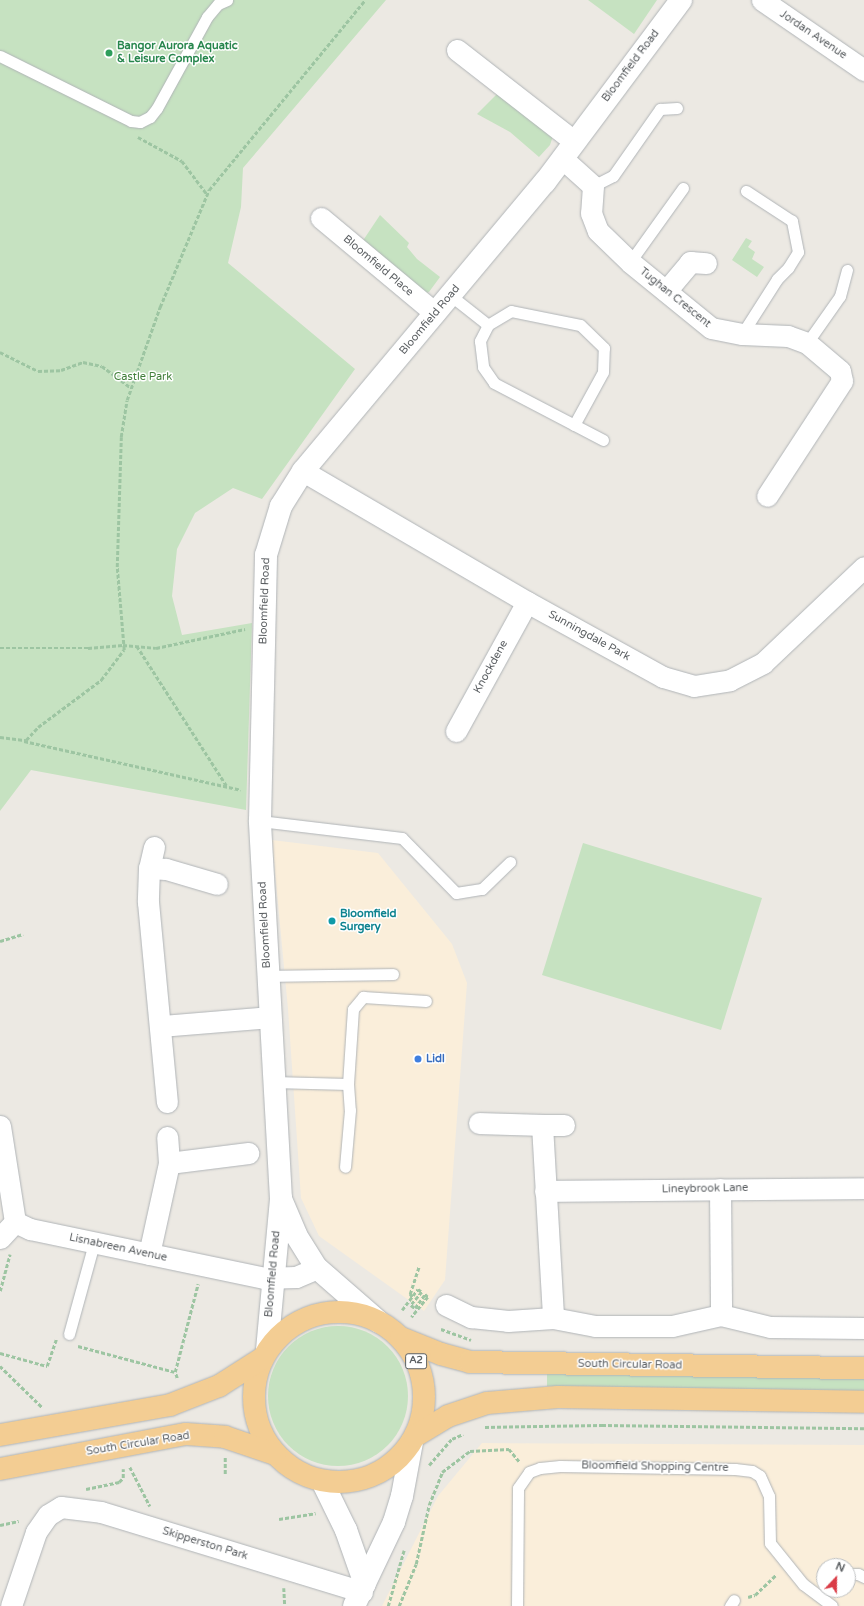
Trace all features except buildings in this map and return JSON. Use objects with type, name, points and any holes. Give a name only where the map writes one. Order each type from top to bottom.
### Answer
[{"type":"highway","name":"A2","points":[[0,1435],[170,1405],[219,1386],[265,1354],[284,1331],[306,1318],[330,1312],[349,1313],[379,1322],[401,1338],[414,1354],[422,1374],[425,1395],[423,1416],[414,1439]]},
{"type":"highway","name":"South Circular Road","points":[[401,1338],[441,1354],[470,1362],[864,1368]]},
{"type":"highway","name":"A2","points":[[265,1354],[255,1382],[254,1408],[261,1433],[275,1454],[299,1472],[322,1481],[348,1482],[373,1476],[395,1462],[414,1439],[448,1416],[487,1403],[550,1398],[864,1402]]},
{"type":"highway","name":"South Circular Road","points":[[0,1469],[186,1434],[225,1437],[275,1454]]},
{"type":"street","name":"Bloomfield Road","points":[[265,1354],[281,1199],[273,1082],[260,821],[266,556],[281,506],[303,471],[435,314],[569,150],[681,0]]},
{"type":"street","name":"Jordan Avenue","points":[[762,0],[864,70]]},
{"type":"street","points":[[457,50],[569,150],[593,186]]},
{"type":"street","name":"Tughan Crescent","points":[[593,186],[591,213],[598,231],[630,262],[712,328],[742,334],[788,336],[807,344],[840,371],[842,381],[767,496]]},
{"type":"street","name":"Bloomfield Place","points":[[321,218],[435,314]]},
{"type":"street","points":[[666,291],[690,262],[706,263]]},
{"type":"street","name":"Sunningdale Park","points":[[303,471],[527,602],[662,677],[694,686],[730,680],[763,663],[864,566]]},
{"type":"street","name":"Knockdene","points":[[456,731],[527,602]]},
{"type":"street","points":[[154,846],[149,868],[148,902],[161,1026],[167,1102]]},
{"type":"street","points":[[149,868],[166,869],[217,884]]},
{"type":"street","points":[[161,1026],[270,1017]]},
{"type":"street","points":[[479,1123],[564,1125]]},
{"type":"street","points":[[542,1125],[553,1318]]},
{"type":"street","points":[[0,1126],[15,1222],[0,1238]]},
{"type":"street","points":[[149,1254],[169,1163],[168,1137]]},
{"type":"street","points":[[169,1163],[248,1153]]},
{"type":"street","name":"Lineybrook Lane","points":[[545,1191],[864,1188]]},
{"type":"street","points":[[720,1189],[721,1315]]},
{"type":"street","name":"Bloomfield Road","points":[[281,1199],[296,1235],[317,1268],[379,1322]]},
{"type":"street","name":"Lisnabreen Avenue","points":[[15,1222],[30,1229],[273,1279],[296,1277],[317,1268]]},
{"type":"street","points":[[446,1305],[471,1317],[508,1321],[553,1318],[595,1326],[672,1326],[721,1315],[770,1327],[864,1328]]},
{"type":"street","points":[[360,1597],[394,1522],[402,1496],[414,1439]]},
{"type":"street","points":[[322,1481],[346,1530],[360,1597]]},
{"type":"street","name":"Skipperston Park","points":[[11,1606],[36,1532],[48,1515],[61,1507],[81,1508],[163,1531],[360,1597]]},
{"type":"lane","points":[[0,56],[131,121],[140,122],[150,117],[156,108],[207,16],[218,4],[227,0]]},
{"type":"lane","points":[[593,186],[613,176],[660,109],[677,108]]},
{"type":"lane","points":[[630,262],[683,188]]},
{"type":"lane","points":[[742,334],[777,279],[788,268],[798,252],[792,221],[746,190]]},
{"type":"lane","points":[[807,344],[840,296],[848,270]]},
{"type":"lane","points":[[450,295],[488,325]]},
{"type":"lane","points":[[574,425],[603,372],[604,348],[580,325],[511,311],[488,325],[480,341],[483,367],[494,383],[574,425],[603,440]]},
{"type":"lane","points":[[260,821],[402,838],[456,893],[482,889],[510,862]]},
{"type":"lane","points":[[268,976],[393,974]]},
{"type":"lane","points":[[345,1167],[350,1110],[348,1084],[353,1009],[363,997],[426,1001]]},
{"type":"lane","points":[[273,1082],[348,1084]]},
{"type":"lane","points":[[68,1340],[94,1243]]},
{"type":"lane","name":"Bloomfield Shopping Centre","points":[[529,1472],[540,1468],[560,1466],[735,1469],[752,1471],[760,1476],[769,1496],[770,1543],[786,1565],[803,1584],[832,1606]]},
{"type":"lane","points":[[516,1606],[518,1488],[529,1472]]},
{"type":"path","points":[[23,741],[110,671],[124,650],[117,567],[118,487],[121,436],[131,388],[160,307],[207,194],[365,0]]},
{"type":"path","points":[[130,134],[182,161],[207,194]]},
{"type":"path","points":[[0,352],[38,371],[61,370],[83,362],[102,366],[131,388]]},
{"type":"path","points":[[0,648],[88,648],[123,645],[156,648],[207,638],[264,622]]},
{"type":"path","points":[[138,646],[228,787]]},
{"type":"path","points":[[0,737],[261,794]]},
{"type":"path","points":[[0,941],[23,934]]},
{"type":"path","points":[[177,1378],[175,1372],[204,1266]]},
{"type":"path","points":[[412,1297],[410,1294],[419,1266]]},
{"type":"path","points":[[402,1310],[418,1289],[422,1292],[411,1305],[414,1308],[425,1294],[428,1297],[412,1317]]},
{"type":"path","points":[[0,1353],[47,1366],[55,1339],[68,1340],[175,1372]]},
{"type":"path","points":[[0,1366],[43,1408]]},
{"type":"path","points":[[398,1606],[416,1564],[429,1505],[442,1472],[470,1451],[509,1449],[529,1472]]},
{"type":"path","points":[[225,1455],[225,1474]]},
{"type":"path","points":[[130,1467],[163,1531]]},
{"type":"path","points":[[279,1519],[317,1512]]},
{"type":"path","points":[[732,1603],[755,1595],[786,1565]]},
{"type":"shaded area","points":[[272,840],[378,853],[452,944],[467,983],[445,1280],[424,1311],[319,1236],[301,1198],[288,1009]]},
{"type":"shaded area","points":[[482,1443],[864,1445],[864,1606],[382,1606],[438,1496]]},
{"type":"green space","name":"Castle Park","points":[[0,0],[386,0],[243,168],[241,207],[228,263],[355,369],[262,499],[233,488],[195,513],[177,549],[172,596],[182,635],[252,623],[246,810],[31,770],[0,811]]},
{"type":"green space","points":[[588,0],[657,0],[634,34]]},
{"type":"green space","points":[[498,93],[553,136],[550,145],[539,157],[510,132],[477,114]]},
{"type":"green space","points":[[380,215],[409,243],[407,247],[417,259],[440,277],[429,292],[426,293],[362,242]]},
{"type":"green space","points":[[746,238],[752,241],[748,247],[755,252],[752,259],[764,267],[757,277],[732,260]]},
{"type":"green space","points":[[583,843],[762,898],[721,1030],[542,975]]},
{"type":"green space","points":[[345,1326],[365,1331],[388,1346],[403,1369],[407,1382],[407,1410],[403,1423],[388,1446],[365,1461],[352,1465],[331,1466],[311,1461],[288,1446],[273,1423],[269,1410],[268,1389],[273,1369],[288,1346],[311,1331],[324,1327]]},
{"type":"green space","points":[[547,1373],[864,1378],[864,1391],[547,1386]]},
{"type":"place","name":"Bangor Aurora Aquatic & Leisure Complex","points":[[109,53]]},
{"type":"place","name":"Bloomfield Surgery","points":[[332,921]]},
{"type":"place","name":"Lidl","points":[[418,1059]]}]
